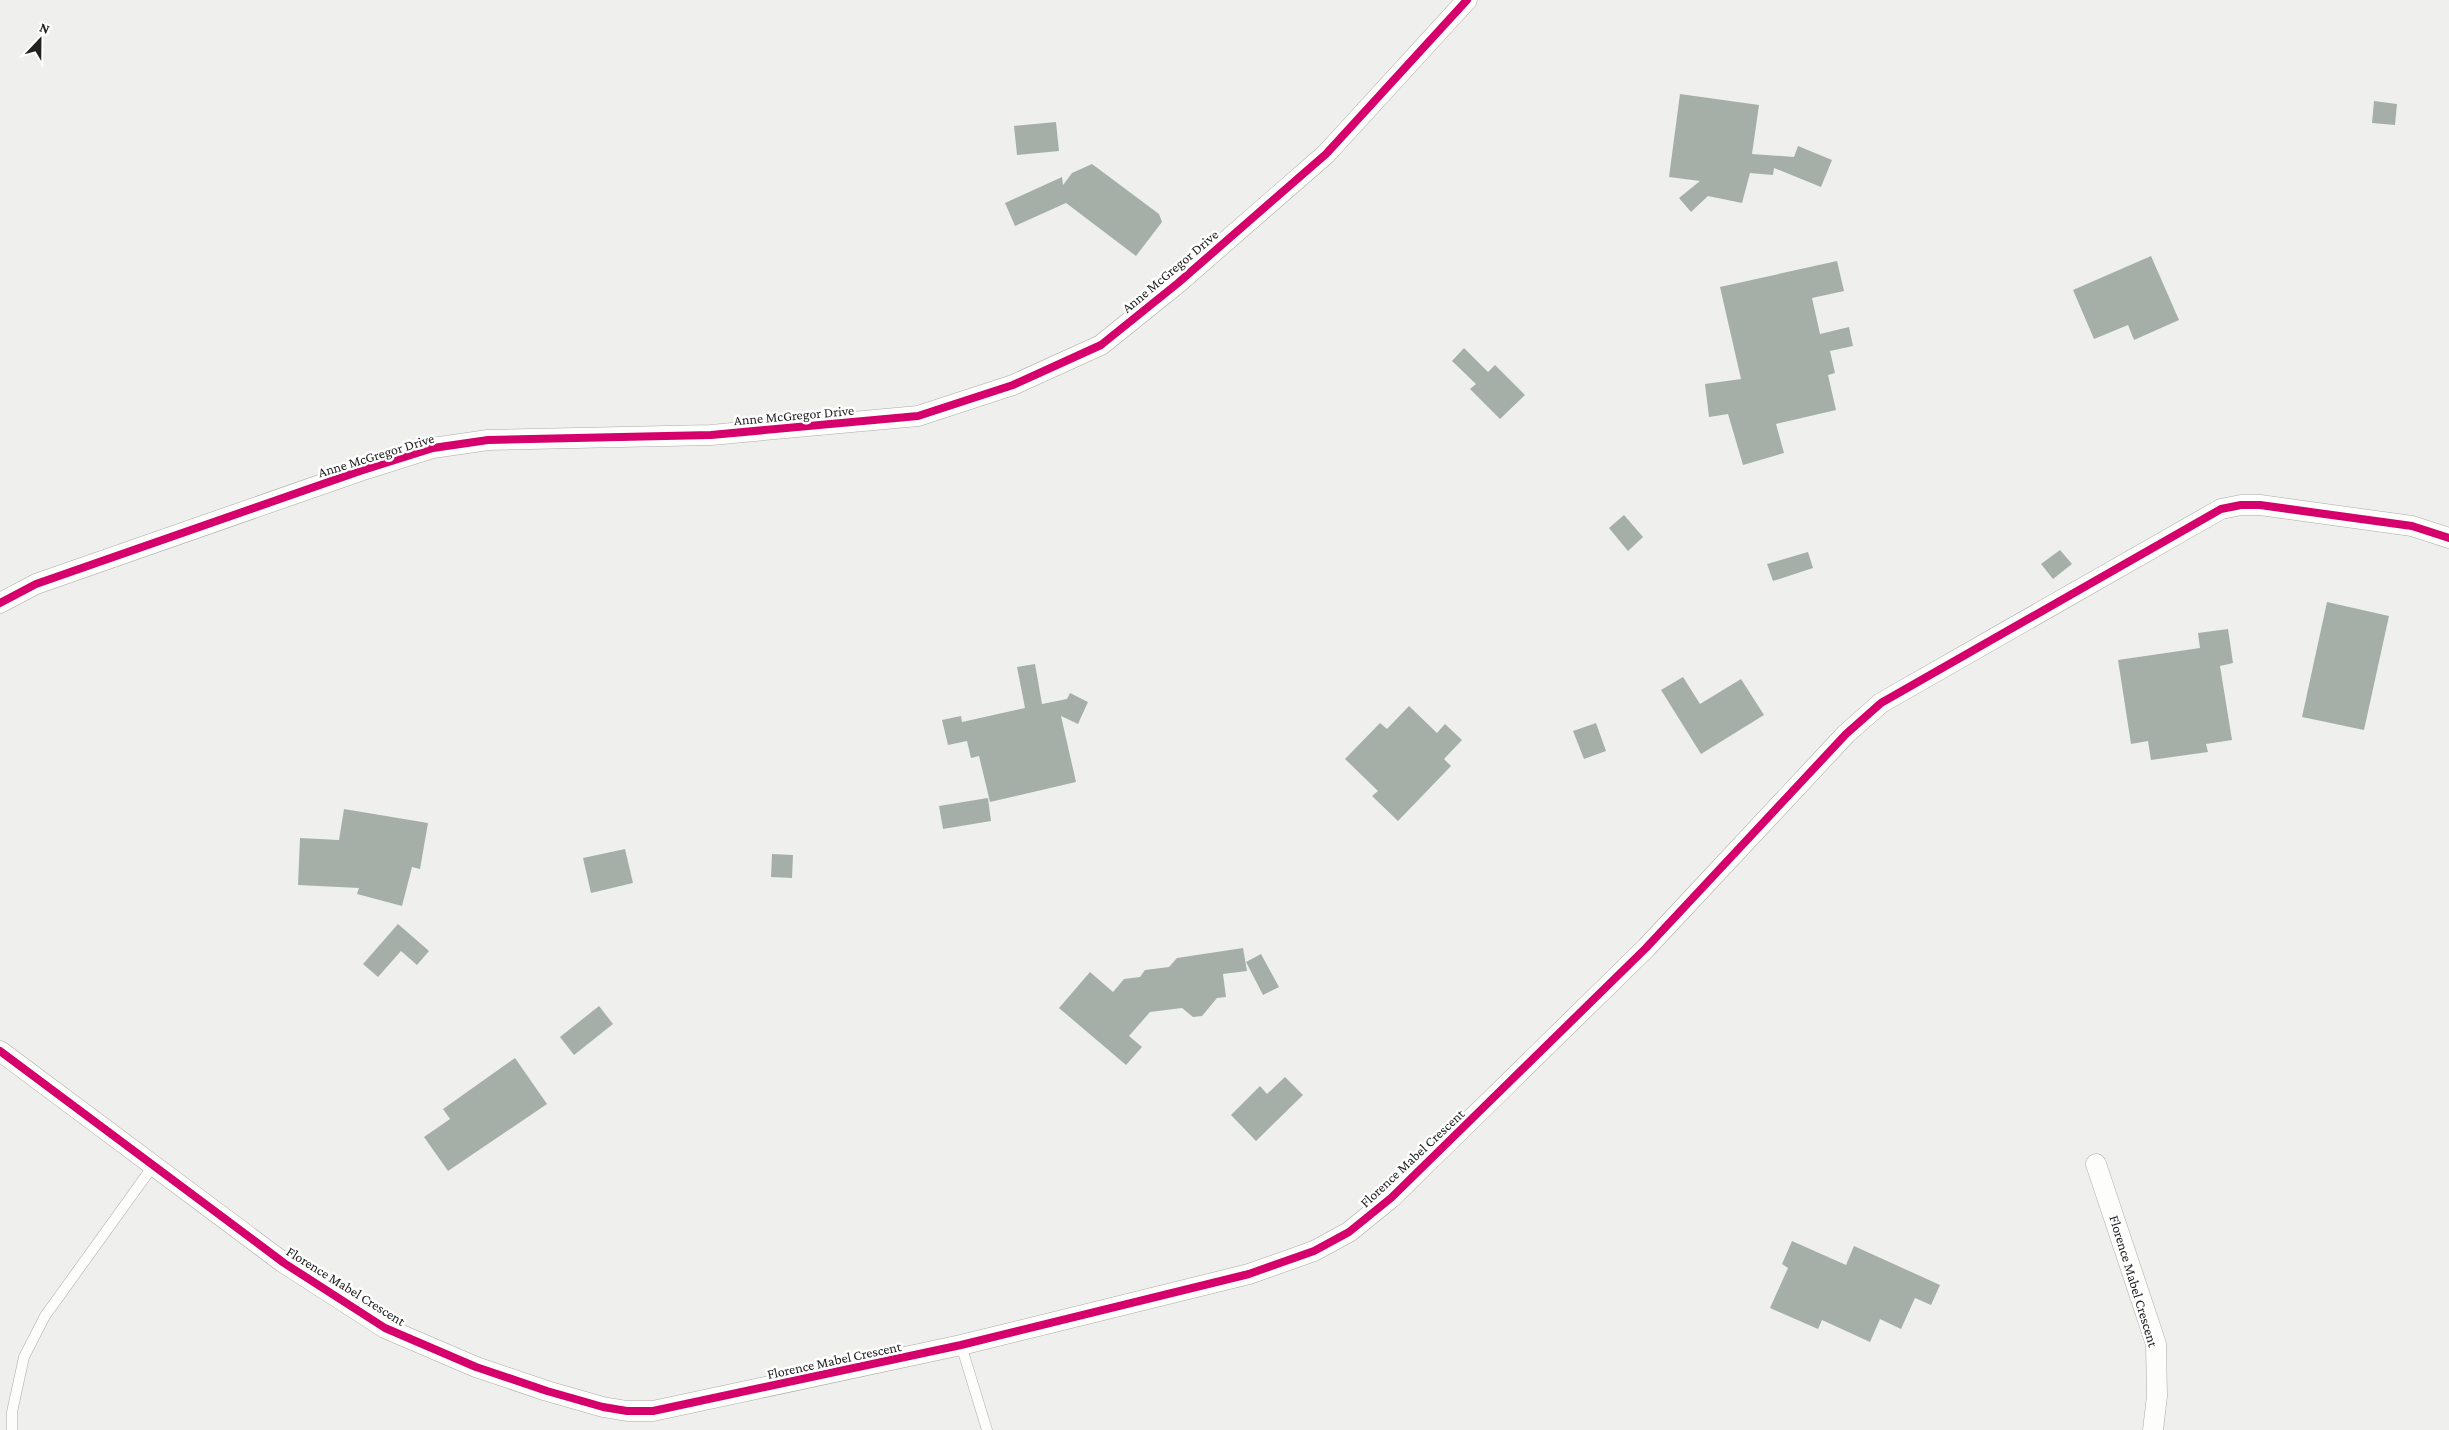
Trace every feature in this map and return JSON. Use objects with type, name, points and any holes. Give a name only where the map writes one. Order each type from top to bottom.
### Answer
[{"type":"street","name":"Anne McGregor Drive","points":[[0,602],[36,584],[360,471],[433,448],[488,440],[711,435],[918,416],[1013,386],[1101,345],[1178,283],[1326,154],[1467,0]]},
{"type":"street","name":"Florence Mabel Crescent","points":[[0,1051],[284,1263],[385,1328],[476,1367],[602,1407],[627,1412],[653,1411],[961,1346],[1249,1274],[1314,1252],[1349,1232],[1391,1198],[1646,948],[1846,734],[1882,703],[2221,509],[2242,505],[2260,505],[2412,526],[2449,538]]},
{"type":"street","name":"Florence Mabel Crescent","points":[[2096,1164],[2156,1344],[2157,1396],[2152,1430]]},
{"type":"lane","points":[[12,1430],[12,1412],[24,1357],[45,1316],[153,1166]]},
{"type":"lane","points":[[961,1346],[987,1430]]},
{"type":"building","points":[[1680,94],[1759,105],[1752,154],[1794,157],[1798,146],[1832,160],[1821,187],[1774,168],[1773,175],[1750,173],[1742,203],[1708,196],[1691,212],[1679,198],[1700,181],[1669,177]]},
{"type":"building","points":[[2374,101],[2397,104],[2395,125],[2372,123]]},
{"type":"building","points":[[1056,122],[1059,151],[1017,155],[1014,126]]},
{"type":"building","points":[[1092,164],[1159,214],[1162,222],[1136,256],[1066,203],[1015,226],[1005,203],[1062,177],[1063,185],[1072,173]]},
{"type":"building","points":[[2151,256],[2179,320],[2134,340],[2128,325],[2094,339],[2073,290]]},
{"type":"building","points":[[1837,261],[1844,291],[1812,298],[1820,334],[1849,327],[1853,346],[1830,351],[1835,373],[1828,375],[1836,410],[1776,424],[1784,453],[1743,465],[1728,414],[1709,417],[1705,384],[1741,379],[1720,287]]},
{"type":"building","points":[[1464,348],[1488,372],[1495,365],[1525,395],[1500,419],[1470,389],[1476,384],[1452,361]]},
{"type":"building","points":[[1624,515],[1643,537],[1628,551],[1609,528]]},
{"type":"building","points":[[2060,550],[2072,564],[2053,579],[2041,564]]},
{"type":"building","points":[[1808,552],[1813,568],[1773,581],[1767,564]]},
{"type":"building","points":[[2327,602],[2389,616],[2364,730],[2302,717]]},
{"type":"building","points":[[2228,629],[2233,663],[2220,666],[2232,740],[2206,744],[2208,752],[2151,760],[2148,741],[2131,744],[2118,660],[2200,648],[2198,633]]},
{"type":"building","points":[[1035,664],[1042,704],[1067,699],[1070,693],[1088,702],[1078,724],[1061,716],[1076,782],[990,802],[979,756],[971,758],[967,741],[948,745],[942,720],[961,716],[962,722],[1025,708],[1017,667]]},
{"type":"building","points":[[1683,677],[1700,704],[1741,679],[1764,715],[1701,754],[1661,690]]},
{"type":"building","points":[[1409,706],[1437,733],[1445,724],[1462,740],[1444,759],[1451,766],[1398,821],[1372,796],[1378,791],[1345,759],[1380,723],[1387,729]]},
{"type":"building","points":[[1596,723],[1606,751],[1584,759],[1573,731]]},
{"type":"building","points":[[988,798],[991,821],[943,829],[939,806]]},
{"type":"building","points":[[344,809],[428,823],[420,869],[412,867],[402,906],[357,894],[359,888],[298,885],[300,838],[339,840]]},
{"type":"building","points":[[625,849],[633,883],[591,893],[583,858]]},
{"type":"building","points":[[772,854],[793,855],[792,878],[771,877]]},
{"type":"building","points":[[398,924],[429,951],[417,965],[401,951],[378,977],[363,964]]},
{"type":"building","points":[[1243,948],[1247,971],[1223,974],[1226,997],[1217,998],[1202,1016],[1193,1017],[1182,1008],[1150,1012],[1129,1036],[1142,1047],[1126,1065],[1059,1008],[1090,972],[1113,992],[1124,979],[1140,977],[1145,970],[1169,967],[1177,958]]},
{"type":"building","points":[[1261,954],[1279,987],[1263,995],[1246,962]]},
{"type":"building","points":[[599,1006],[613,1024],[574,1055],[560,1037]]},
{"type":"building","points":[[515,1058],[547,1104],[448,1171],[424,1137],[450,1119],[443,1109]]},
{"type":"building","points":[[1285,1077],[1303,1095],[1256,1141],[1231,1115],[1260,1086],[1267,1094]]},
{"type":"building","points":[[1792,1241],[1846,1265],[1854,1246],[1940,1285],[1931,1305],[1915,1298],[1901,1329],[1880,1319],[1870,1342],[1822,1320],[1818,1329],[1770,1308],[1788,1268],[1782,1264]]},
{"type":"cycle path","points":[[0,603],[36,584],[360,471],[433,448],[488,440],[711,435],[918,416],[1013,385],[1101,345],[1178,283],[1326,154],[1467,0]]},
{"type":"cycle path","points":[[0,1051],[284,1263],[385,1328],[476,1367],[547,1391],[603,1407],[627,1411],[653,1411],[961,1345],[1249,1274],[1314,1251],[1349,1232],[1391,1198],[1646,948],[1846,734],[1881,703],[2221,509],[2241,505],[2260,505],[2412,526],[2449,538]]}]
